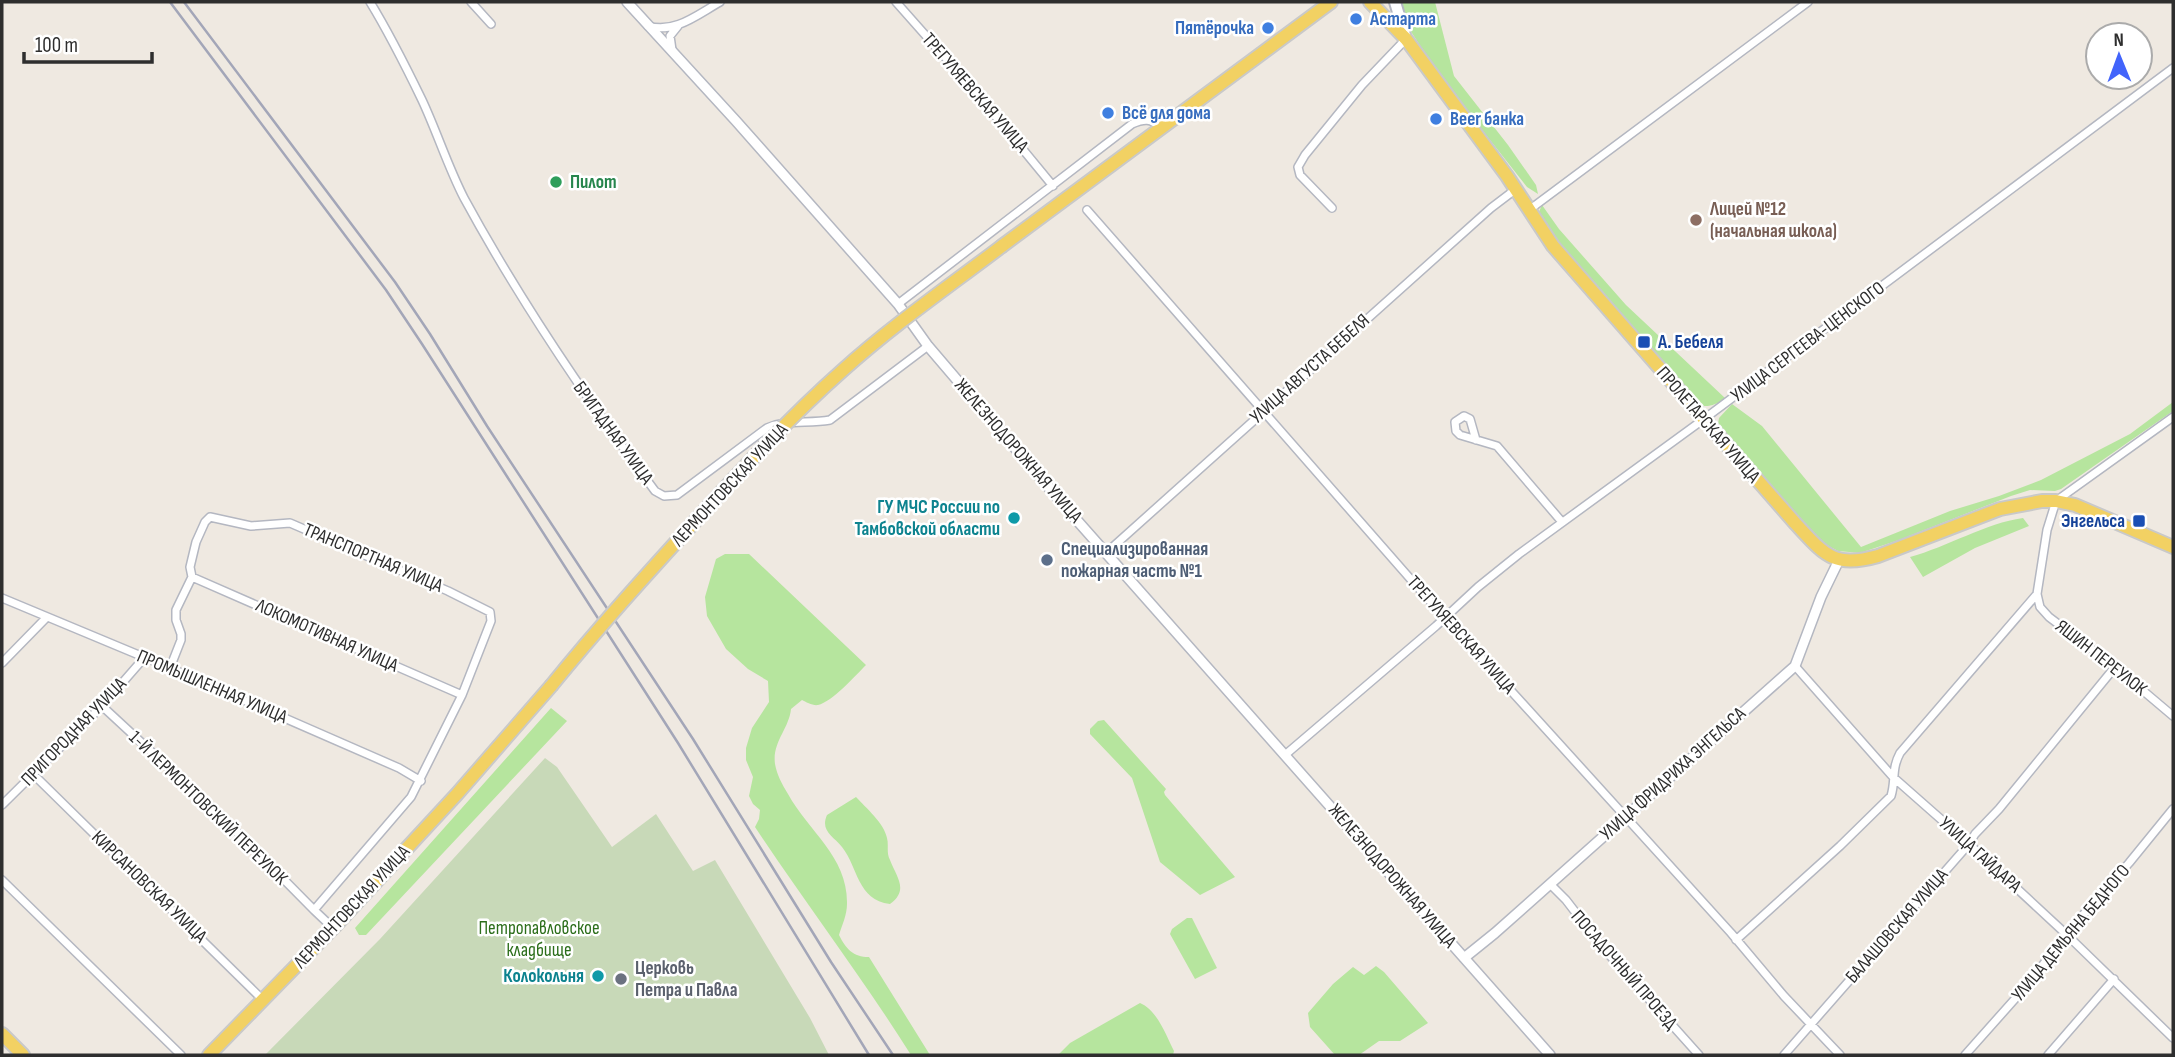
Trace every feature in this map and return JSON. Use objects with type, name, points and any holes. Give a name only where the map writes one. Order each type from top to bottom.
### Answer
[{"type":"main road","points":[[1297,27],[1310,2]]},
{"type":"main road","name":"ЛЕРМОНТОВСКАЯ УЛИЦА","points":[[209,1055],[333,928],[457,794],[738,473],[842,371],[896,325],[1331,2]]},
{"type":"main road","name":"ПРОЛЕТАРСКАЯ УЛИЦА","points":[[1370,2],[1406,39],[1516,189],[1553,246],[1804,532],[1825,553],[1839,560]]},
{"type":"main road","points":[[1395,2],[1406,39]]},
{"type":"main road","points":[[1839,560],[1858,561],[1878,556],[2000,509],[2028,502],[2056,501],[2076,505],[2173,547]]},
{"type":"main road","points":[[2,1034],[23,1055]]},
{"type":"street","name":"БРИГАДНАЯ УЛИЦА","points":[[370,2],[422,100],[463,196],[542,330],[598,415],[655,491],[664,496],[677,495],[767,428],[777,424],[830,419],[928,346]]},
{"type":"street","points":[[471,2],[491,24]]},
{"type":"street","name":"ЖЕЛЕЗНОДОРОЖНАЯ УЛИЦА","points":[[627,2],[898,304],[928,346],[1052,492],[1550,1055]]},
{"type":"street","points":[[648,26],[658,29],[678,26],[720,2]]},
{"type":"street","name":"ТРЕГУЛЯЕВСКАЯ УЛИЦА","points":[[896,2],[974,90],[1053,186]]},
{"type":"street","points":[[1529,210],[1808,2]]},
{"type":"street","points":[[673,53],[670,37],[678,26]]},
{"type":"street","points":[[1332,208],[1300,175],[1298,167],[1362,85],[1406,39]]},
{"type":"street","name":"УЛИЦА СЕРГЕЕВА-ЦЕНСКОГО","points":[[1285,755],[1478,587],[1562,522],[2173,68]]},
{"type":"street","points":[[898,304],[1132,124],[1144,119],[1152,120],[1161,128]]},
{"type":"street","name":"УЛИЦА АВГУСТА БЕБЕЛЯ","points":[[1106,552],[1490,209],[1516,189]]},
{"type":"street","name":"ТРЕГУЛЯЕВСКАЯ УЛИЦА","points":[[1087,210],[1444,617],[1840,1055]]},
{"type":"street","points":[[1736,940],[1891,796],[1895,764],[1900,753],[2036,594],[2047,530],[2056,501],[2173,417]]},
{"type":"street","points":[[1476,440],[1497,446],[1562,522]]},
{"type":"street","name":"ТРАНСПОРТНАЯ УЛИЦА","points":[[191,576],[190,567],[196,542],[210,517],[251,526],[290,523],[448,591],[491,612],[491,621],[462,695]]},
{"type":"street","name":"УЛИЦА ФРИДРИХА ЭНГЕЛЬСА","points":[[1464,958],[1795,666],[1821,597],[1839,560]]},
{"type":"street","points":[[170,668],[181,640],[176,610],[191,576]]},
{"type":"street","name":"ЛОКОМОТИВНАЯ УЛИЦА","points":[[191,576],[462,695]]},
{"type":"street","name":"ЯШИН ПЕРЕУЛОК","points":[[2036,594],[2040,607],[2049,617],[2115,667],[2173,716]]},
{"type":"street","name":"ПРОМЫШЛЕННАЯ УЛИЦА","points":[[2,598],[399,768],[421,781]]},
{"type":"street","points":[[2,663],[46,618]]},
{"type":"street","name":"ПРИГОРОДНАЯ УЛИЦА","points":[[2,805],[102,706],[144,658]]},
{"type":"street","name":"УЛИЦА ГАЙДАРА","points":[[1795,666],[1893,777],[1969,844],[2173,1036]]},
{"type":"street","name":"БАЛАШОВСКАЯ УЛИЦА","points":[[1784,1055],[1969,844],[2115,667]]},
{"type":"street","points":[[314,910],[411,797],[462,695]]},
{"type":"street","name":"1-Й ЛЕРМОНТОВСКИЙ ПЕРЕУЛОК","points":[[102,706],[224,819],[333,928]]},
{"type":"street","name":"КИРСАНОВСКАЯ УЛИЦА","points":[[34,775],[263,1000]]},
{"type":"street","name":"УЛИЦА ДЕМЬЯНА БЕДНОГО","points":[[1965,1055],[2031,982],[2066,934],[2173,808]]},
{"type":"street","points":[[2,880],[181,1055]]},
{"type":"street","name":"ПОСАДОЧНЫЙ ПРОЕЗД","points":[[1550,884],[1699,1055]]},
{"type":"street","points":[[2048,1055],[2114,979]]},
{"type":"green space","points":[[1399,2],[1435,2],[1454,76],[1508,145],[1536,185],[1538,194],[1527,187],[1442,79],[1406,24]]},
{"type":"green space","points":[[1542,205],[1559,229],[1626,305],[1725,398],[1724,400],[1708,406],[1698,404],[1550,235],[1538,214]]},
{"type":"green space","points":[[2173,402],[2173,411],[2061,489],[2030,490],[2011,496],[1860,553],[1838,551],[1821,542],[1718,424],[1719,418],[1732,404],[1762,426],[1861,547],[1950,511],[2041,480],[2130,434]]},
{"type":"green space","points":[[2023,518],[2029,526],[1975,548],[1923,577],[1910,557],[1995,525]]},
{"type":"green space","points":[[725,554],[749,554],[866,665],[844,688],[824,703],[814,705],[802,700],[791,709],[778,742],[775,764],[788,794],[826,846],[841,872],[846,887],[847,904],[839,935],[854,954],[869,957],[930,1055],[911,1055],[755,827],[760,810],[749,796],[753,777],[746,760],[746,748],[752,728],[769,702],[768,681],[748,669],[726,649],[707,616],[705,597],[716,559]]},
{"type":"green space","points":[[551,708],[567,721],[366,935],[359,935],[355,928]]},
{"type":"green space","points":[[1104,720],[1166,789],[1165,795],[1235,877],[1200,895],[1160,862],[1132,778],[1090,734],[1090,729],[1098,721]]},
{"type":"green space","name":"Петропавловское кладбище","points":[[545,758],[557,767],[612,847],[656,814],[693,871],[715,860],[810,1018],[829,1055],[265,1055],[380,939]]},
{"type":"green space","points":[[856,797],[882,827],[888,841],[889,857],[900,884],[899,894],[890,904],[879,901],[865,889],[842,847],[826,829],[827,815]]},
{"type":"green space","points":[[1187,918],[1192,918],[1217,968],[1195,979],[1170,934],[1172,929]]},
{"type":"green space","points":[[1376,966],[1428,1023],[1400,1041],[1379,1041],[1359,1055],[1335,1055],[1310,1027],[1308,1013],[1333,984],[1353,967],[1364,975]]},
{"type":"green space","points":[[1140,1003],[1151,1011],[1160,1024],[1174,1051],[1173,1055],[1058,1055],[1070,1043]]},
{"type":"railway","points":[[170,2],[386,290],[422,344],[678,743],[869,1055]]},
{"type":"railway","points":[[184,2],[395,282],[693,739],[831,962],[893,1055]]},
{"type":"place","name":"Астарта","points":[[1356,19]]},
{"type":"place","name":"Пятёрочка","points":[[1268,28]]},
{"type":"place","name":"Всё для дома","points":[[1108,113]]},
{"type":"place","name":"Beer банка","points":[[1436,119]]},
{"type":"place","name":"Пилот","points":[[556,182]]},
{"type":"place","name":"Лицей №12 (начальная школа)","points":[[1696,220]]},
{"type":"place","name":"А. Бебеля","points":[[1644,342]]},
{"type":"place","name":"ГУ МЧС России по Тамбовской области","points":[[1014,518]]},
{"type":"place","name":"Энгельса","points":[[2139,521]]},
{"type":"place","name":"Специализированная пожарная часть №1","points":[[1047,560]]},
{"type":"place","name":"Колокольня","points":[[598,976]]},
{"type":"place","name":"Церковь Петра и Павла","points":[[621,979]]}]
